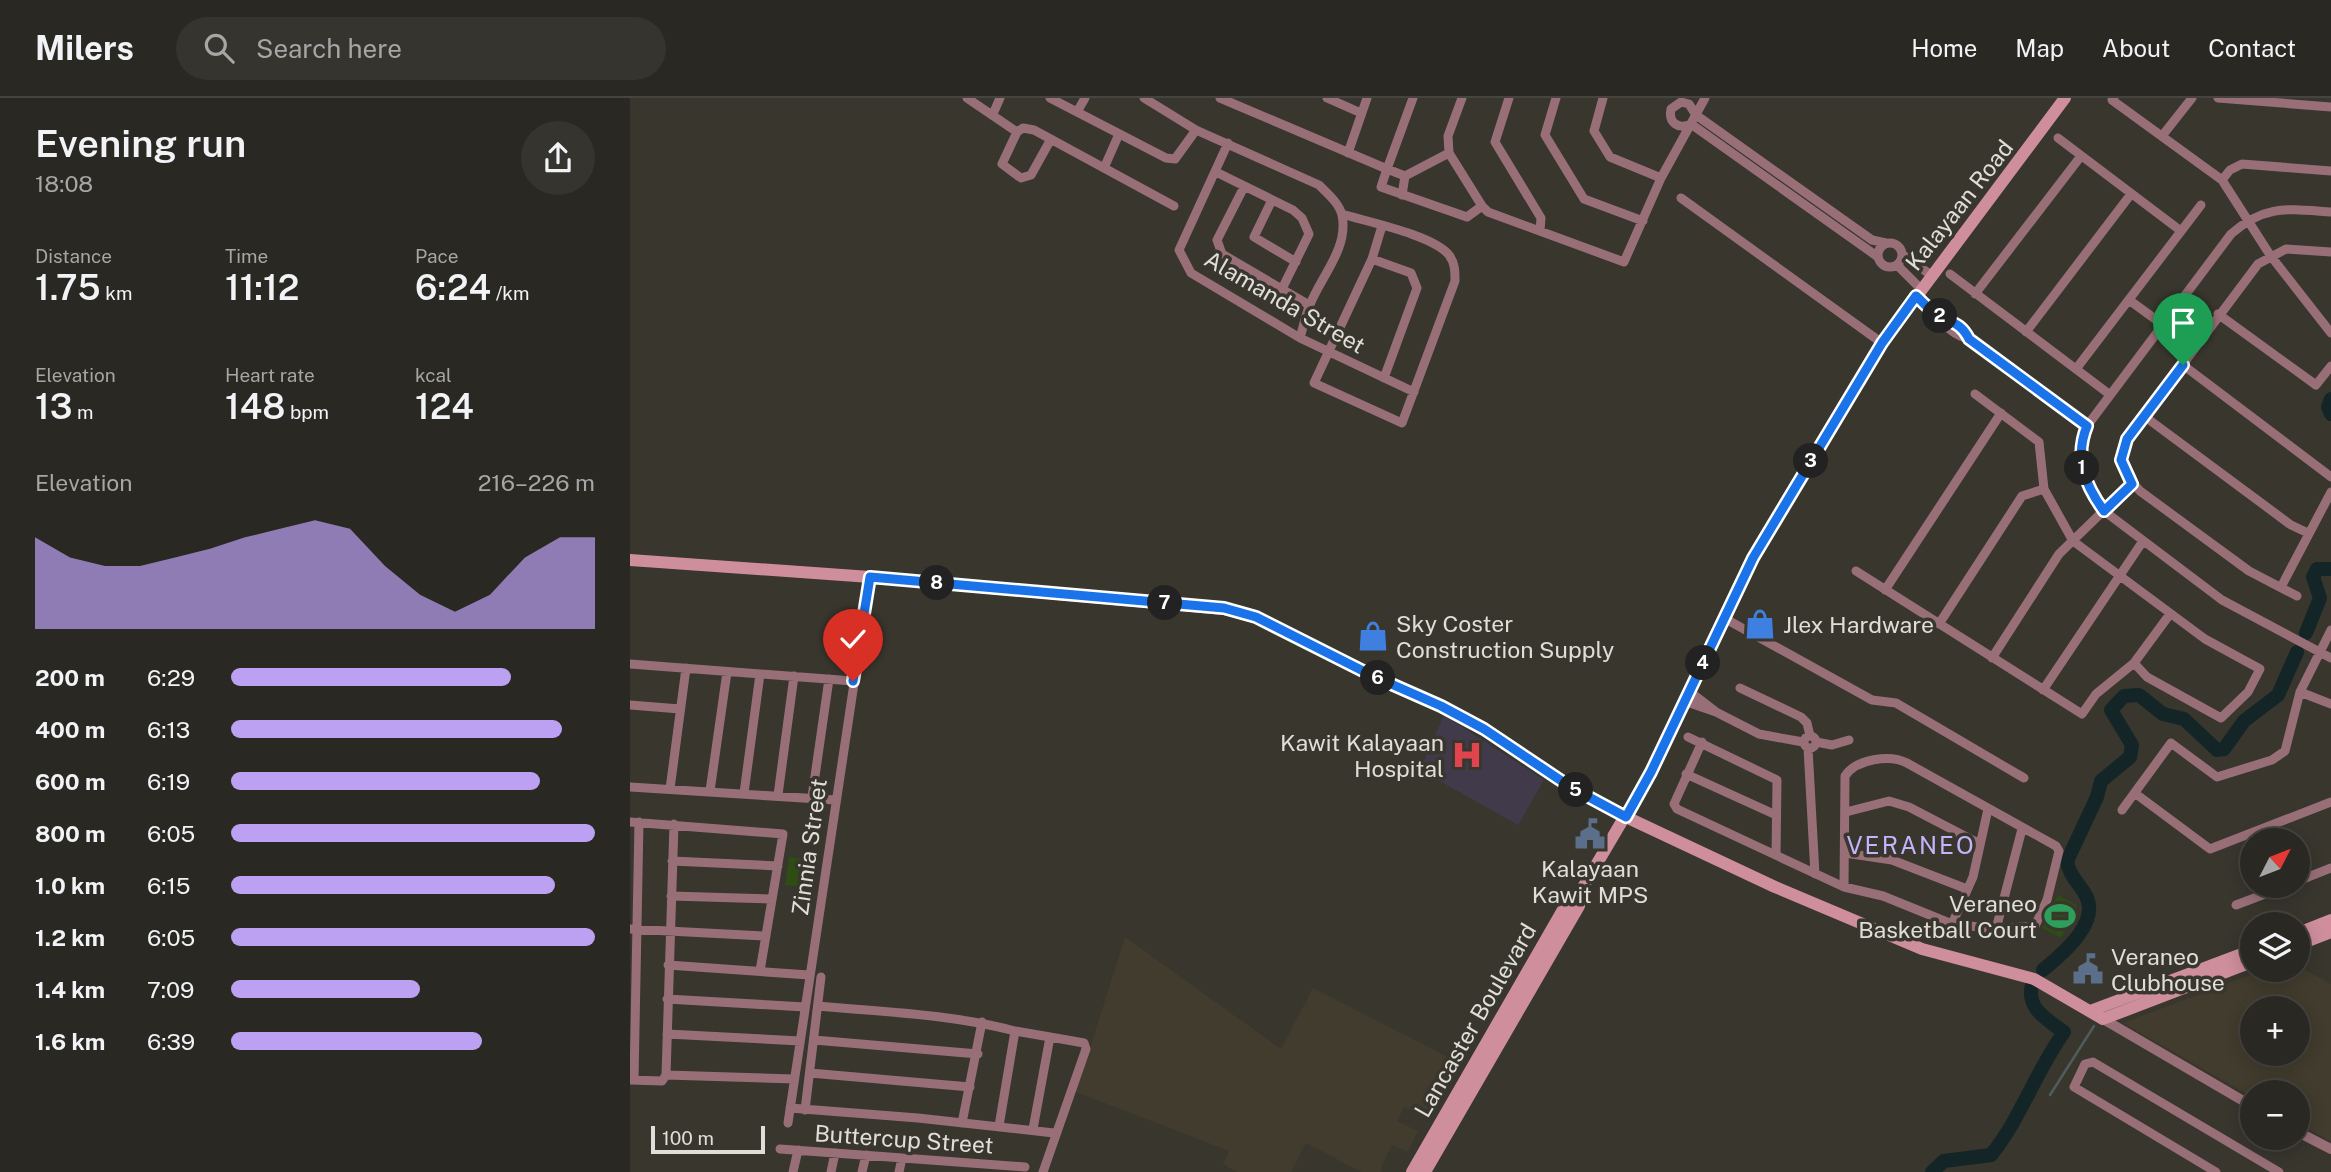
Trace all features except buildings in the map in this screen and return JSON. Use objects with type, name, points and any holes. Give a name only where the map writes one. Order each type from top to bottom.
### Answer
[{"type":"main road","name":"Kalayaan Road","points":[[1626,817],[1651,772],[1764,539],[1882,343],[2065,98]]},
{"type":"main road","points":[[630,560],[870,577],[1224,608],[1256,617],[1362,671],[1441,706],[1484,729],[1572,788],[1626,817],[1847,919],[1938,955],[2034,979],[2103,1019],[2240,967]]},
{"type":"main road","name":"Lancaster Boulevard","points":[[1412,1172],[1568,901],[1579,894],[1626,817]]},
{"type":"main road","name":"Lancaster Boulevard","points":[[1425,1172],[1579,906],[1579,894]]},
{"type":"main road","points":[[2310,928],[2331,920]]},
{"type":"main road","points":[[2310,940],[2331,932]]},
{"type":"main road","points":[[2090,1010],[2240,954]]},
{"type":"street","points":[[967,98],[1017,132]]},
{"type":"street","points":[[993,114],[1000,98]]},
{"type":"street","points":[[1050,98],[1166,158],[1175,159],[1196,130]]},
{"type":"street","points":[[1077,112],[1086,98]]},
{"type":"street","points":[[1144,98],[1196,130],[1319,185],[1342,214],[1381,226],[1433,243],[1448,254],[1454,264],[1455,281],[1402,423],[1314,383],[1372,259],[1381,226]]},
{"type":"street","points":[[1220,98],[1405,176],[1449,153]]},
{"type":"street","points":[[1327,98],[1361,113]]},
{"type":"street","points":[[1348,153],[1367,98]]},
{"type":"street","points":[[1413,98],[1381,187],[1467,217],[1482,206]]},
{"type":"street","points":[[1462,98],[1448,136],[1449,153],[1482,206],[1488,212],[1624,262],[1661,178],[1705,98]]},
{"type":"street","points":[[1509,98],[1495,142],[1541,218],[1540,230]]},
{"type":"street","points":[[1556,98],[1545,135],[1578,194],[1590,202],[1643,221]]},
{"type":"street","points":[[1603,98],[1594,131],[1610,157],[1661,178]]},
{"type":"street","points":[[2114,98],[2112,100],[2222,180],[2270,255],[2331,334]]},
{"type":"street","points":[[2162,136],[2192,98]]},
{"type":"street","points":[[2218,98],[2331,107]]},
{"type":"street","points":[[1693,119],[1872,240],[1897,244],[1903,255],[1931,275]]},
{"type":"street","points":[[1693,119],[1878,257],[1886,266],[1898,265]]},
{"type":"street","points":[[1051,139],[1031,175],[1021,178],[1002,164],[1017,132],[1023,128],[1034,130],[1051,139],[1174,206]]},
{"type":"street","points":[[1104,168],[1119,134]]},
{"type":"street","points":[[2058,138],[2181,231]]},
{"type":"street","name":"Alamanda Street","points":[[1228,143],[1179,250],[1182,261],[1191,273],[1300,338],[1413,393]]},
{"type":"street","points":[[1975,294],[2081,156]]},
{"type":"street","points":[[2222,180],[2235,166],[2242,164],[2331,171]]},
{"type":"street","points":[[1216,172],[1293,209],[1302,218],[1309,234],[1282,289]]},
{"type":"street","points":[[1402,195],[1405,176]]},
{"type":"street","points":[[1244,187],[1217,240],[1222,254],[1309,305]]},
{"type":"street","points":[[2026,332],[2131,194]]},
{"type":"street","points":[[1681,198],[1882,343]]},
{"type":"street","points":[[1272,200],[1254,237],[1296,262]]},
{"type":"street","points":[[2076,369],[2201,205]]},
{"type":"street","points":[[2331,212],[2282,209],[2247,220],[2231,234],[2109,394],[2087,426],[2083,437],[2083,474],[2089,491],[2104,511],[2222,600],[2331,658]]},
{"type":"street","points":[[1300,338],[1309,305],[1335,258],[1342,214]]},
{"type":"street","points":[[1878,257],[1880,247],[1886,243]]},
{"type":"street","points":[[2297,596],[2249,570],[2132,484],[2125,474],[2122,451],[2218,314],[2258,264],[2270,255],[2286,249],[2331,252]]},
{"type":"street","points":[[1898,265],[1903,255]]},
{"type":"street","points":[[1372,259],[1411,273],[1417,288],[1384,378]]},
{"type":"street","points":[[1898,265],[1939,316],[1951,319],[1964,329],[1969,339],[2087,426]]},
{"type":"street","points":[[1950,274],[2109,394]]},
{"type":"street","points":[[2129,300],[2162,324]]},
{"type":"street","points":[[2218,314],[2316,385],[2331,366]]},
{"type":"street","points":[[2183,365],[2331,477]]},
{"type":"street","points":[[1975,394],[2039,442],[2044,489],[2073,541],[2205,639],[2260,669],[2248,692],[2221,718],[2147,677],[2134,663]]},
{"type":"street","points":[[1885,590],[2001,413]]},
{"type":"street","points":[[2144,416],[2291,525],[2308,533]]},
{"type":"street","points":[[1992,658],[2059,554],[2132,484]]},
{"type":"street","points":[[1939,624],[2022,496],[2044,489]]},
{"type":"street","points":[[2281,587],[2331,492]]},
{"type":"street","points":[[2043,690],[2143,541]]},
{"type":"street","points":[[1856,571],[2082,714],[2096,694],[2134,663],[2170,614]]},
{"type":"street","name":"Zinnia Street","points":[[788,1123],[870,577]]},
{"type":"street","points":[[1724,618],[1872,700],[1896,704],[2025,778]]},
{"type":"street","points":[[2122,810],[2171,743],[2217,777],[2272,760],[2285,751],[2300,692],[2331,630]]},
{"type":"street","points":[[630,664],[853,681]]},
{"type":"street","points":[[670,789],[686,668]]},
{"type":"street","points":[[710,791],[727,671]]},
{"type":"street","points":[[744,793],[760,674]]},
{"type":"street","points":[[778,794],[794,676]]},
{"type":"street","points":[[812,797],[829,679]]},
{"type":"street","points":[[1740,688],[1801,717],[1807,723],[1815,874]]},
{"type":"street","points":[[2300,692],[2331,704]]},
{"type":"street","points":[[1687,696],[1759,734],[1832,745],[1849,740]]},
{"type":"street","points":[[630,705],[680,709]]},
{"type":"street","points":[[1688,737],[1702,741],[1777,780],[1776,855]]},
{"type":"street","points":[[1702,741],[1686,774],[1675,807],[1844,887],[1882,896],[1952,924],[1996,929],[2035,926],[2047,900],[2058,849],[1907,763],[1889,757],[1850,768],[1845,776],[1844,887]]},
{"type":"street","points":[[1686,774],[1776,815]]},
{"type":"street","points":[[630,788],[778,794],[835,800]]},
{"type":"street","points":[[2136,794],[2210,849],[2331,802]]},
{"type":"street","points":[[1846,812],[1889,801],[1909,807],[1980,844]]},
{"type":"street","points":[[1952,924],[1967,889],[1987,809]]},
{"type":"street","points":[[760,971],[783,834],[635,822],[632,1080],[794,1079]]},
{"type":"street","points":[[664,1078],[674,824]]},
{"type":"street","points":[[1996,929],[2022,829]]},
{"type":"street","points":[[1845,853],[1892,860],[1967,889]]},
{"type":"street","points":[[672,862],[778,866]]},
{"type":"street","points":[[2310,876],[2331,868]]},
{"type":"street","points":[[671,896],[772,899]]},
{"type":"street","points":[[2236,905],[2254,898]]},
{"type":"street","points":[[634,929],[766,936]]},
{"type":"street","points":[[668,965],[809,975]]},
{"type":"street","points":[[805,1110],[821,977]]},
{"type":"street","points":[[667,999],[805,1007]]},
{"type":"street","points":[[818,1006],[982,1022],[1015,1031],[1079,1041],[1086,1049],[1054,1133],[1043,1172]]},
{"type":"street","points":[[2103,1019],[2240,1099]]},
{"type":"street","points":[[962,1123],[978,1054],[982,1022]]},
{"type":"street","points":[[999,1126],[1015,1031]]},
{"type":"street","points":[[667,1034],[800,1041]]},
{"type":"street","points":[[1033,1129],[1049,1037]]},
{"type":"street","points":[[814,1040],[978,1054]]},
{"type":"street","points":[[2216,1172],[2074,1087],[2084,1064],[2093,1062],[2279,1172]]},
{"type":"street","points":[[810,1073],[970,1087]]},
{"type":"street","points":[[790,1108],[1054,1133]]},
{"type":"street","points":[[2310,1138],[2331,1149]]},
{"type":"street","name":"Buttercup Street","points":[[780,1149],[940,1161],[973,1168],[1025,1167]]},
{"type":"street","points":[[793,1172],[799,1150]]},
{"type":"street","points":[[831,1172],[835,1153]]},
{"type":"street","points":[[862,1172],[866,1155]]},
{"type":"street","points":[[899,1172],[902,1158]]},
{"type":"street","points":[[937,1172],[940,1161]]},
{"type":"shaded area","name":"Kawit Kalayaan Hospital","points":[[1444,715],[1544,780],[1518,825],[1420,770]]},
{"type":"shaded area","points":[[1125,937],[1281,1049],[1313,988],[1460,1063],[1430,1119],[1404,1107],[1397,1121],[1418,1131],[1408,1152],[1392,1145],[1381,1167],[1382,1172],[1361,1172],[1306,1143],[1291,1172],[1237,1172],[1223,1164],[1229,1151],[1076,1092]]},
{"type":"shaded area","points":[[2310,973],[2331,984],[2331,1142],[2310,1130],[2310,1080],[2240,1080],[2240,1090],[2123,1023],[2240,979],[2240,982],[2310,982]]},
{"type":"green space","points":[[789,857],[807,860],[803,887],[785,885]]},
{"type":"green space","name":"Veraneo Basketball Court","points":[[2058,895],[2077,905],[2061,938],[2042,928]]},
{"type":"waterway","points":[[2331,399],[2328,407],[2331,414]]},
{"type":"waterway","points":[[2306,633],[2320,598],[2313,577],[2317,569],[2331,569]]},
{"type":"waterway","points":[[2043,970],[2069,946],[2084,926],[2089,905],[2067,861],[2097,797],[2101,781],[2130,757],[2132,745],[2111,710],[2124,696],[2139,695],[2163,714],[2184,719],[2217,750],[2224,749],[2244,721],[2278,695],[2297,652]]},
{"type":"waterway","points":[[1932,1172],[1944,1161],[1991,1155],[2011,1126],[2064,1032],[2038,1012],[2032,999],[2033,982]]},
{"type":"waterway","points":[[2050,1095],[2094,1026]]},
{"type":"place","name":"Jlex Hardware","points":[[1760,624]]},
{"type":"place","name":"Sky Coster Construction Supply","points":[[1373,636]]},
{"type":"place","name":"Kawit Kalayaan Hospital","points":[[1467,755]]},
{"type":"place","name":"Kalayaan Kawit MPS","points":[[1590,834]]},
{"type":"place","name":"Veraneo Basketball Court","points":[[2060,916]]},
{"type":"place","name":"Veraneo Clubhouse","points":[[2088,969]]},
{"type":"district","name":"VERANEO","points":[[1911,845]]},
{"type":"route","points":[[853,681],[870,577],[1224,608],[1256,617],[1373,676],[1441,706],[1484,729],[1572,788],[1626,817],[1651,772],[1753,558],[1882,343],[1916,296],[1939,316],[1951,319],[1964,329],[1969,339],[2087,426],[2081,458],[2083,474],[2089,491],[2104,511],[2132,484],[2125,474],[2121,460],[2127,439],[2183,365]]}]
